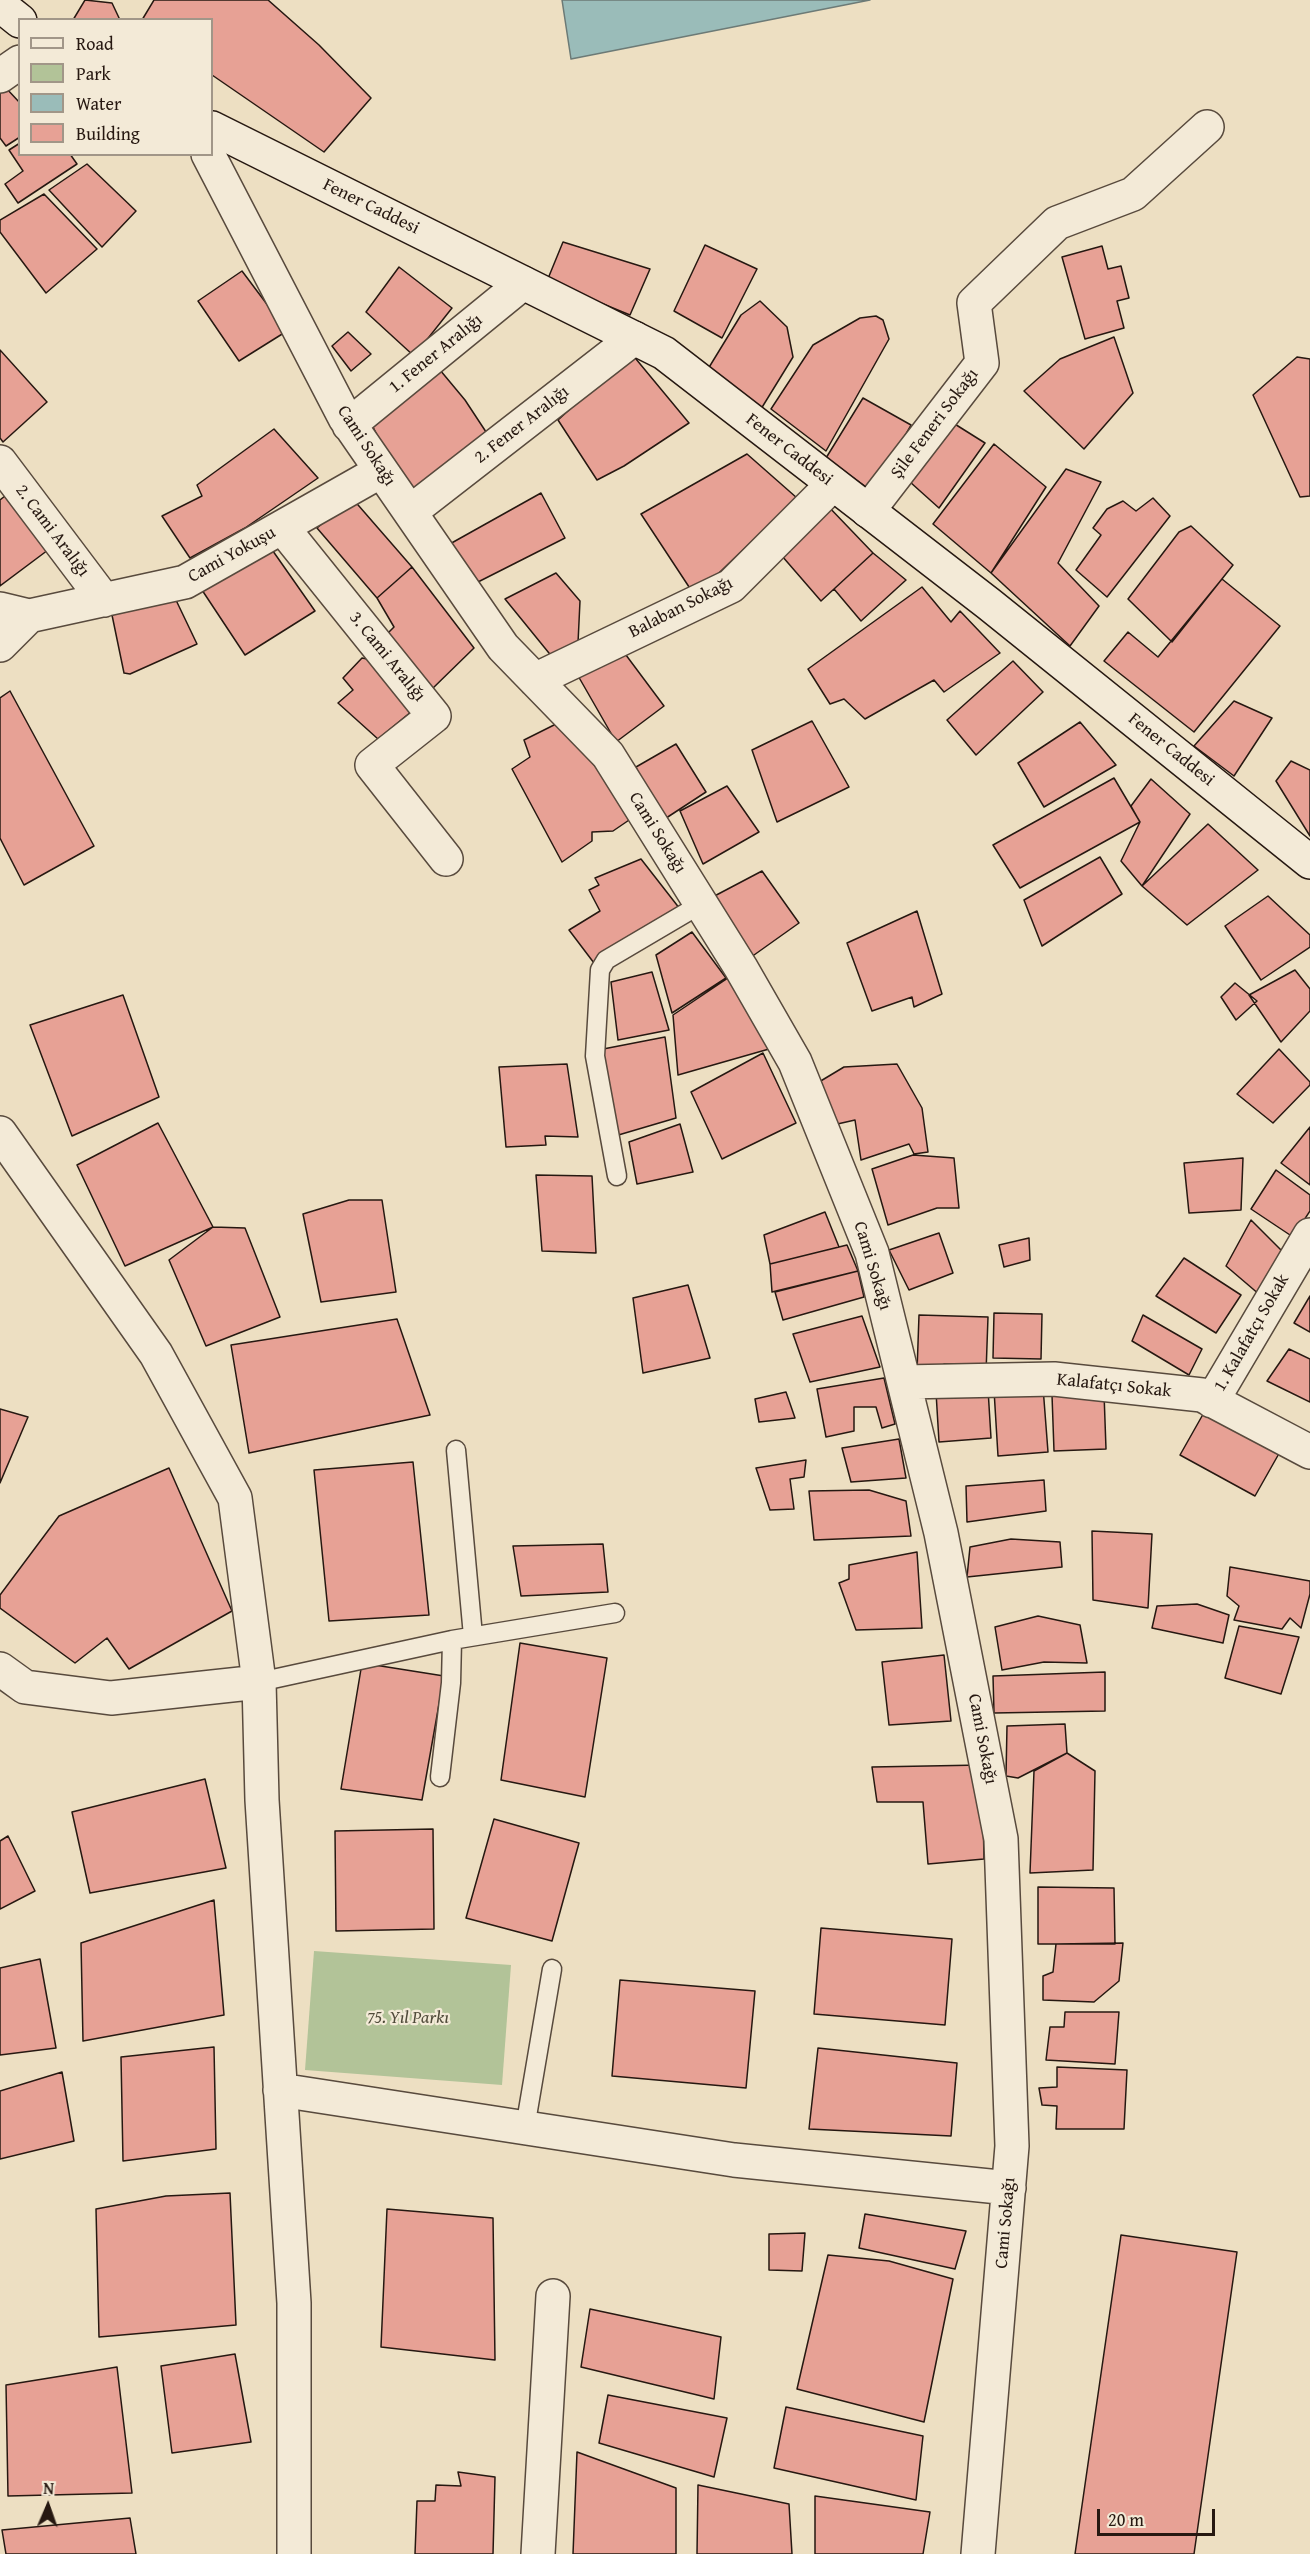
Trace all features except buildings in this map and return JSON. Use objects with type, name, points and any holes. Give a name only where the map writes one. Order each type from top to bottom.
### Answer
[{"type":"street","points":[[0,5],[18,19]]},
{"type":"street","points":[[0,76],[18,63]]},
{"type":"street","name":"Şile Feneri Sokağı","points":[[868,511],[982,363],[974,303],[1057,223],[1133,194],[1207,127]]},
{"type":"street","name":"Fener Caddesi","points":[[213,128],[664,353],[868,511],[1310,862]]},
{"type":"street","name":"Cami Sokağı","points":[[209,156],[349,424],[503,647],[608,755],[741,968],[795,1062],[872,1253],[941,1533],[1001,1839],[1012,2146],[978,2554]]},
{"type":"street","name":"1. Fener Aralığı","points":[[349,424],[523,283]]},
{"type":"street","name":"2. Fener Aralığı","points":[[410,512],[634,338]]},
{"type":"street","name":"2. Cami Aralığı","points":[[0,462],[104,600]]},
{"type":"street","name":"Cami Yokuşu","points":[[15,613],[104,600],[185,582],[381,471]]},
{"type":"street","name":"Balaban Sokağı","points":[[535,680],[731,586],[832,484]]},
{"type":"street","name":"3. Cami Aralığı","points":[[282,527],[435,716],[372,765],[446,859]]},
{"type":"street","points":[[0,645],[15,613]]},
{"type":"street","points":[[5,1152],[156,1354],[235,1498],[259,1682],[262,1800],[294,2303],[294,2554]]},
{"type":"street","name":"1. Kalafatçı Sokak","points":[[1212,1401],[1310,1235]]},
{"type":"street","name":"Kalafatçı Sokak","points":[[904,1382],[1054,1378],[1202,1395],[1310,1452]]},
{"type":"street","points":[[0,1669],[25,1687],[111,1698],[259,1682]]},
{"type":"street","points":[[280,2090],[734,2160],[1009,2188]]},
{"type":"street","points":[[538,2554],[553,2296]]},
{"type":"lane","points":[[617,1176],[596,1056],[600,970],[606,960],[701,904]]},
{"type":"lane","points":[[456,1450],[473,1636]]},
{"type":"lane","points":[[259,1682],[452,1640],[615,1613]]},
{"type":"lane","points":[[440,1777],[451,1683],[452,1640]]},
{"type":"lane","points":[[525,2128],[552,1969]]},
{"type":"green space","name":"75. Yıl Parkı","points":[[314,1951],[511,1965],[502,2085],[305,2070]]},
{"type":"water","points":[[562,0],[870,0],[571,59]]}]
